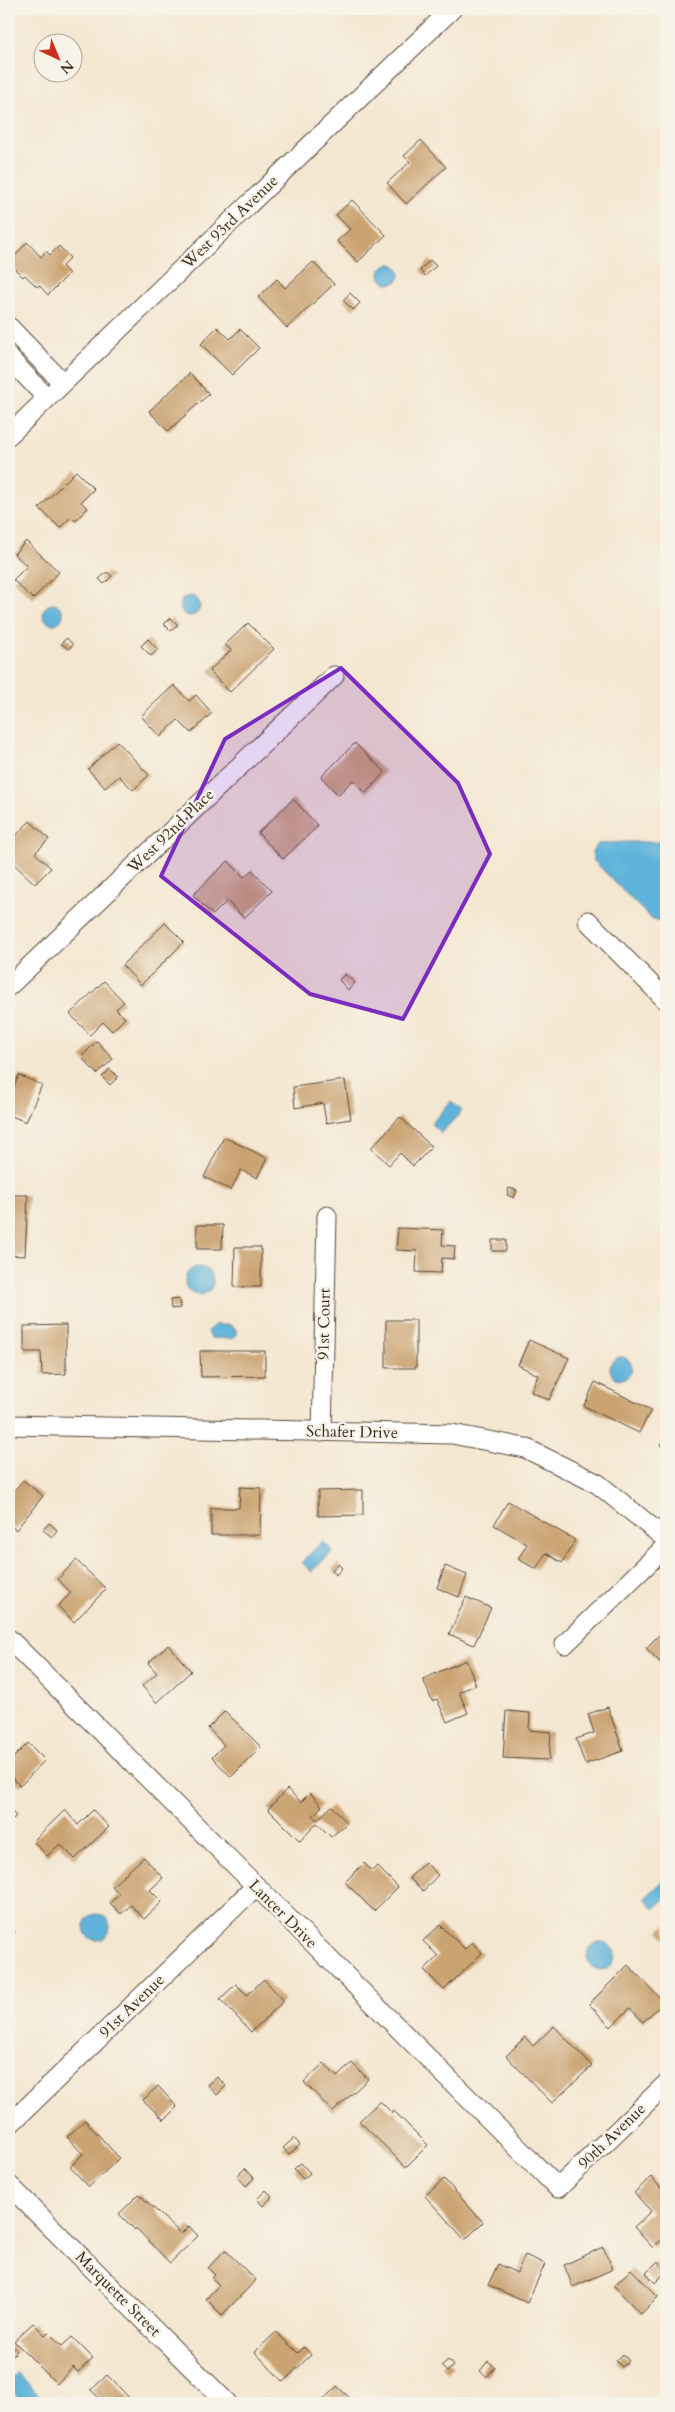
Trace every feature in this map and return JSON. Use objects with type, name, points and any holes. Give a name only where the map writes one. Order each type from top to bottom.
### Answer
[{"type":"street","name":"West 93rd Avenue","points":[[9,435],[452,9]]},
{"type":"street","points":[[9,327],[63,383]]},
{"type":"street","points":[[9,358],[47,398]]},
{"type":"street","name":"West 92nd Place","points":[[9,986],[334,676]]},
{"type":"street","points":[[588,921],[666,1000]]},
{"type":"street","name":"91st Court","points":[[322,1432],[327,1216]]},
{"type":"street","name":"Schafer Drive","points":[[9,1425],[452,1434],[525,1448],[598,1484],[666,1538]]},
{"type":"street","points":[[565,1644],[666,1546]]},
{"type":"street","name":"Lancer Drive","points":[[9,1639],[558,2188]]},
{"type":"street","name":"91st Avenue","points":[[9,2125],[256,1886]]},
{"type":"street","name":"90th Avenue","points":[[558,2188],[666,2084]]},
{"type":"street","name":"Marquette Street","points":[[9,2185],[228,2403]]},
{"type":"highlighted area","points":[[341,668],[458,783],[490,854],[403,1019],[310,994],[161,876],[225,739]]},
{"type":"water","points":[[390,264],[397,267],[400,274],[397,281],[390,284],[383,281],[380,274],[383,267]]},
{"type":"water","points":[[190,596],[197,599],[200,606],[197,613],[190,616],[183,613],[180,606],[183,599]]},
{"type":"water","points":[[53,604],[60,607],[63,614],[60,621],[53,624],[46,621],[43,614],[46,607]]},
{"type":"water","points":[[666,842],[666,924],[649,917],[593,860],[592,851],[598,844]]},
{"type":"water","points":[[451,1101],[462,1111],[441,1133],[431,1124]]},
{"type":"water","points":[[199,1267],[209,1271],[213,1281],[209,1291],[199,1295],[189,1291],[185,1281],[189,1271]]},
{"type":"water","points":[[214,1325],[230,1325],[236,1329],[236,1336],[232,1339],[211,1338],[208,1331]]},
{"type":"water","points":[[621,1357],[629,1360],[632,1368],[629,1376],[621,1379],[613,1376],[610,1368],[613,1360]]},
{"type":"water","points":[[323,1541],[333,1551],[311,1572],[302,1562]]},
{"type":"water","points":[[663,1881],[666,1881],[666,1898],[654,1909],[645,1898]]},
{"type":"water","points":[[97,1914],[106,1918],[110,1927],[106,1936],[97,1940],[88,1936],[84,1927],[88,1918]]},
{"type":"water","points":[[601,1942],[611,1946],[615,1956],[611,1966],[601,1970],[591,1966],[587,1956],[591,1946]]},
{"type":"water","points":[[17,2373],[41,2397],[35,2403],[24,2403],[9,2388],[9,2381]]},
{"type":"building","points":[[421,140],[446,167],[406,204],[387,183],[410,162],[404,156]]},
{"type":"building","points":[[352,200],[386,235],[358,262],[337,241],[350,229],[336,215]]},
{"type":"building","points":[[27,242],[41,257],[46,251],[50,255],[59,246],[70,258],[62,266],[69,274],[48,295],[39,285],[37,287],[25,275],[23,277],[9,263]]},
{"type":"building","points":[[430,260],[436,266],[425,276],[420,270]]},
{"type":"building","points":[[313,262],[334,284],[287,328],[258,297],[277,279],[285,288]]},
{"type":"building","points":[[350,293],[360,303],[353,310],[343,300]]},
{"type":"building","points":[[217,327],[230,339],[240,329],[259,348],[232,375],[201,344]]},
{"type":"building","points":[[190,373],[209,394],[168,431],[149,411]]},
{"type":"building","points":[[76,471],[94,489],[81,502],[88,508],[75,521],[71,517],[60,528],[39,508]]},
{"type":"building","points":[[26,541],[59,572],[33,599],[13,580],[27,566],[14,554]]},
{"type":"building","points":[[107,572],[112,576],[104,584],[99,579]]},
{"type":"building","points":[[171,618],[178,625],[171,631],[164,624]]},
{"type":"building","points":[[248,623],[274,649],[230,692],[209,671],[231,650],[225,645]]},
{"type":"building","points":[[67,638],[73,645],[68,649],[61,643]]},
{"type":"building","points":[[148,639],[158,650],[151,656],[141,646]]},
{"type":"building","points":[[174,685],[189,701],[196,695],[212,713],[191,733],[178,720],[160,737],[141,716]]},
{"type":"building","points":[[117,741],[149,775],[133,790],[119,776],[105,788],[88,769]]},
{"type":"building","points":[[355,743],[385,772],[366,793],[353,780],[338,795],[321,777]]},
{"type":"building","points":[[293,799],[318,826],[283,859],[258,833]]},
{"type":"building","points":[[30,821],[49,839],[35,853],[51,868],[35,884],[9,859],[9,843]]},
{"type":"building","points":[[228,861],[244,877],[252,870],[272,891],[244,918],[227,901],[213,915],[193,895]]},
{"type":"building","points":[[165,923],[184,942],[141,985],[122,965]]},
{"type":"building","points":[[345,974],[355,983],[348,990],[339,980]]},
{"type":"building","points":[[104,981],[124,1002],[116,1009],[125,1018],[112,1031],[103,1022],[90,1035],[70,1014]]},
{"type":"building","points":[[97,1041],[113,1059],[97,1074],[81,1057]]},
{"type":"building","points":[[110,1069],[118,1077],[110,1085],[102,1077]]},
{"type":"building","points":[[19,1075],[42,1085],[26,1122],[9,1115],[9,1098]]},
{"type":"building","points":[[345,1080],[351,1119],[326,1123],[323,1103],[295,1108],[293,1087]]},
{"type":"building","points":[[400,1117],[432,1147],[413,1166],[400,1153],[389,1165],[371,1148]]},
{"type":"building","points":[[224,1137],[267,1158],[257,1178],[241,1170],[231,1190],[204,1177]]},
{"type":"building","points":[[509,1188],[517,1190],[514,1198],[507,1195]]},
{"type":"building","points":[[9,1195],[28,1195],[25,1256],[9,1255]]},
{"type":"building","points":[[197,1225],[223,1225],[222,1249],[197,1249]]},
{"type":"building","points":[[398,1228],[443,1230],[442,1245],[455,1246],[454,1259],[442,1258],[441,1273],[416,1272],[417,1251],[396,1250]]},
{"type":"building","points":[[492,1240],[506,1240],[506,1251],[492,1251]]},
{"type":"building","points":[[235,1247],[261,1247],[261,1287],[234,1287]]},
{"type":"building","points":[[179,1299],[180,1308],[171,1309],[170,1300]]},
{"type":"building","points":[[386,1320],[416,1320],[416,1368],[386,1368]]},
{"type":"building","points":[[66,1325],[66,1374],[42,1375],[41,1352],[24,1352],[24,1326]]},
{"type":"building","points":[[529,1340],[569,1358],[549,1400],[531,1392],[538,1375],[518,1365]]},
{"type":"building","points":[[200,1351],[265,1351],[265,1376],[201,1377]]},
{"type":"building","points":[[595,1382],[651,1410],[639,1433],[584,1406]]},
{"type":"building","points":[[666,1438],[666,1451],[660,1445]]},
{"type":"building","points":[[23,1480],[43,1496],[16,1530],[9,1524],[9,1497]]},
{"type":"building","points":[[240,1487],[261,1488],[260,1535],[211,1535],[211,1508],[239,1508]]},
{"type":"building","points":[[363,1490],[363,1515],[318,1516],[318,1491]]},
{"type":"building","points":[[508,1501],[575,1540],[562,1563],[546,1553],[536,1569],[518,1559],[527,1544],[494,1525]]},
{"type":"building","points":[[49,1523],[57,1530],[52,1537],[43,1530]]},
{"type":"building","points":[[76,1560],[106,1589],[74,1622],[58,1606],[71,1593],[58,1579]]},
{"type":"building","points":[[338,1564],[342,1568],[336,1575],[332,1570]]},
{"type":"building","points":[[445,1566],[467,1575],[459,1597],[437,1588]]},
{"type":"building","points":[[466,1597],[491,1608],[474,1645],[449,1634]]},
{"type":"building","points":[[662,1632],[666,1636],[666,1668],[646,1648]]},
{"type":"building","points":[[168,1645],[191,1671],[157,1703],[142,1686],[157,1673],[148,1663]]},
{"type":"building","points":[[466,1660],[476,1685],[459,1692],[468,1713],[447,1722],[437,1699],[432,1701],[423,1679]]},
{"type":"building","points":[[608,1707],[623,1751],[585,1764],[576,1739],[594,1733],[588,1714]]},
{"type":"building","points":[[225,1711],[261,1747],[231,1777],[212,1757],[224,1745],[208,1728]]},
{"type":"building","points":[[506,1711],[530,1713],[529,1730],[551,1732],[549,1760],[503,1758]]},
{"type":"building","points":[[28,1743],[45,1760],[20,1786],[9,1774],[9,1762]]},
{"type":"building","points":[[287,1789],[301,1802],[310,1793],[322,1806],[313,1816],[317,1820],[332,1806],[347,1823],[331,1837],[317,1823],[300,1841],[268,1809]]},
{"type":"building","points":[[9,1809],[16,1816],[9,1823]]},
{"type":"building","points":[[65,1810],[78,1825],[93,1810],[109,1827],[75,1859],[60,1844],[47,1856],[33,1841]]},
{"type":"building","points":[[144,1857],[163,1878],[150,1890],[162,1902],[144,1919],[131,1905],[121,1914],[110,1903],[119,1894],[112,1886]]},
{"type":"building","points":[[425,1862],[438,1875],[423,1891],[409,1878]]},
{"type":"building","points":[[364,1863],[372,1871],[377,1866],[398,1887],[374,1911],[345,1882]]},
{"type":"building","points":[[666,1924],[666,1939],[659,1931]]},
{"type":"building","points":[[440,1925],[465,1949],[472,1942],[482,1953],[444,1990],[424,1970],[438,1956],[423,1941]]},
{"type":"building","points":[[9,1926],[15,1932],[9,1939]]},
{"type":"building","points":[[628,1965],[664,2002],[643,2022],[630,2008],[611,2027],[589,2004]]},
{"type":"building","points":[[10,1979],[15,1984],[9,1990],[9,1981]]},
{"type":"building","points":[[264,1979],[284,2001],[251,2032],[220,1999],[236,1984],[247,1995]]},
{"type":"building","points":[[554,2026],[592,2066],[552,2103],[506,2056],[525,2037],[533,2046]]},
{"type":"building","points":[[324,2063],[337,2077],[352,2063],[368,2079],[333,2112],[304,2082]]},
{"type":"building","points":[[217,2077],[226,2086],[217,2095],[208,2085]]},
{"type":"building","points":[[158,2086],[177,2107],[164,2120],[143,2100]]},
{"type":"building","points":[[380,2101],[392,2113],[394,2111],[428,2145],[406,2167],[359,2121]]},
{"type":"building","points":[[85,2120],[119,2158],[89,2187],[70,2167],[83,2154],[67,2137]]},
{"type":"building","points":[[294,2138],[300,2145],[289,2154],[283,2148]]},
{"type":"building","points":[[301,2163],[310,2173],[303,2179],[294,2169]]},
{"type":"building","points":[[245,2168],[254,2178],[246,2186],[237,2176]]},
{"type":"building","points":[[651,2177],[666,2194],[666,2236],[653,2248],[634,2227],[651,2211],[634,2193]]},
{"type":"building","points":[[444,2179],[483,2222],[465,2240],[425,2196]]},
{"type":"building","points":[[266,2190],[272,2197],[263,2206],[257,2199]]},
{"type":"building","points":[[139,2194],[181,2234],[189,2226],[198,2236],[170,2263],[136,2228],[135,2230],[119,2214]]},
{"type":"building","points":[[603,2247],[613,2269],[573,2287],[564,2265]]},
{"type":"building","points":[[225,2250],[256,2280],[222,2315],[206,2299],[219,2285],[212,2278],[215,2275],[208,2268]]},
{"type":"building","points":[[525,2255],[545,2264],[527,2303],[488,2285],[498,2264],[517,2273]]},
{"type":"building","points":[[658,2261],[666,2272],[655,2283],[646,2273]]},
{"type":"building","points":[[631,2269],[658,2297],[641,2314],[614,2286]]},
{"type":"building","points":[[33,2323],[45,2335],[48,2332],[62,2346],[72,2337],[93,2358],[78,2372],[73,2367],[57,2384],[14,2341]]},
{"type":"building","points":[[276,2332],[298,2353],[304,2347],[311,2355],[283,2382],[255,2352]]},
{"type":"building","points":[[9,2343],[17,2351],[9,2359]]},
{"type":"building","points":[[623,2354],[629,2361],[622,2367],[616,2361]]},
{"type":"building","points":[[448,2360],[453,2366],[447,2372],[441,2366]]},
{"type":"building","points":[[488,2361],[495,2367],[487,2377],[480,2371]]},
{"type":"building","points":[[107,2375],[134,2403],[104,2403],[91,2390]]},
{"type":"building","points":[[337,2386],[355,2403],[320,2403]]}]
